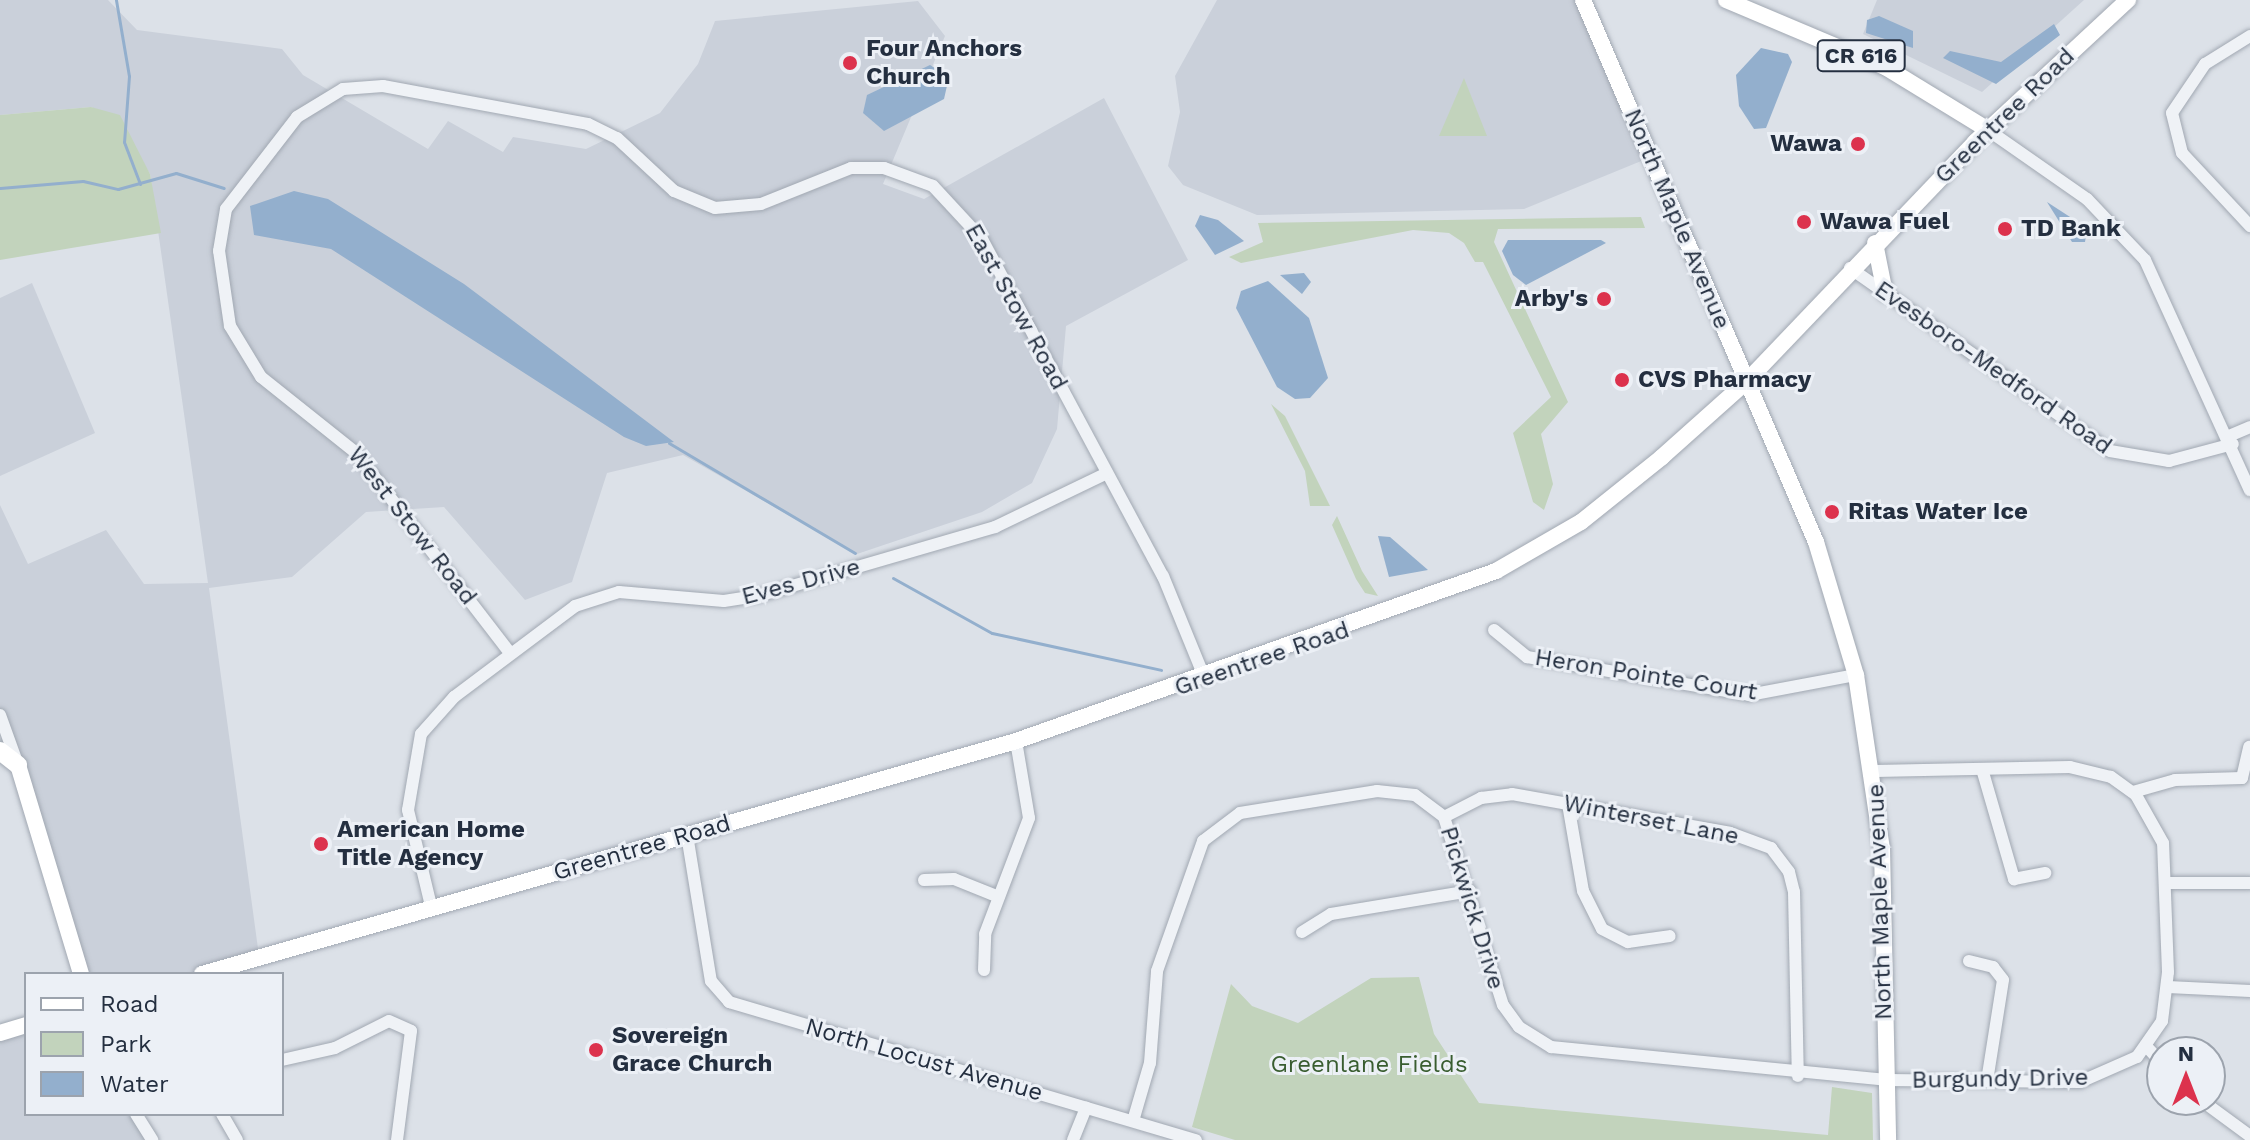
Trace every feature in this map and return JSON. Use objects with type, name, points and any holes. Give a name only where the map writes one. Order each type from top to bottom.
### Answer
[{"type":"highway","points":[[0,751],[18,765]]},
{"type":"main road","name":"North Maple Avenue","points":[[1583,0],[1825,563],[1856,675],[1875,771],[1888,1140]]},
{"type":"main road","name":"CR 616","points":[[1726,0],[1887,68],[1988,130]]},
{"type":"main road","name":"Greentree Road","points":[[209,972],[1016,741],[1400,611],[1530,553],[1627,488],[1747,381],[1850,268],[1988,130],[2128,0]]},
{"type":"main road","points":[[1875,243],[1885,293]]},
{"type":"main road","points":[[18,765],[80,972]]},
{"type":"main road","points":[[0,1033],[24,1026]]},
{"type":"street","points":[[2250,36],[2205,64],[2172,113],[2182,153],[2250,226]]},
{"type":"street","name":"East Stow Road","points":[[229,203],[307,107],[356,86],[588,124],[617,138],[674,191],[715,208],[761,204],[851,168],[900,172],[947,196],[972,223],[1177,605],[1205,679]]},
{"type":"street","points":[[1988,130],[2087,199],[2145,260],[2231,440],[2250,490]]},
{"type":"street","name":"West Stow Road","points":[[229,203],[220,266],[242,353],[355,452],[510,653]]},
{"type":"street","name":"Evesboro-Medford Road","points":[[1850,268],[2097,444],[2145,460],[2231,440],[2250,427]]},
{"type":"street","name":"Eves Drive","points":[[432,910],[408,810],[415,749],[441,708],[510,653],[604,594],[724,601],[761,595],[995,527],[1107,473]]},
{"type":"street","name":"Heron Pointe Court","points":[[1494,630],[1527,657],[1749,695],[1856,675]]},
{"type":"street","points":[[0,715],[18,765]]},
{"type":"street","points":[[984,970],[985,934],[1029,818],[1016,741]]},
{"type":"street","points":[[2133,792],[2175,780],[2242,778],[2249,747]]},
{"type":"street","points":[[1982,769],[2016,882],[2045,873]]},
{"type":"street","name":"Burgundy Drive","points":[[1875,771],[2090,770],[2133,792],[2161,834],[2167,883],[2168,987],[2162,1021],[2152,1036]]},
{"type":"street","name":"Pickwick Drive","points":[[1133,1121],[1150,1063],[1157,971],[1210,832],[1251,810],[1390,791],[1426,800],[1444,817],[1470,891],[1503,1005],[1540,1042],[1590,1055],[1798,1076],[1886,1080]]},
{"type":"street","name":"Winterset Lane","points":[[1444,817],[1501,793],[1730,833],[1778,855],[1794,892],[1798,1076]]},
{"type":"street","points":[[1568,804],[1583,891],[1602,929],[1628,942],[1670,936]]},
{"type":"street","name":"North Locust Avenue","points":[[687,835],[711,981],[729,1002],[1196,1140]]},
{"type":"street","points":[[924,880],[954,879],[999,897]]},
{"type":"street","points":[[2167,883],[2250,883]]},
{"type":"street","points":[[1302,932],[1331,914],[1470,891]]},
{"type":"street","points":[[1969,961],[1998,969],[2003,980],[1987,1081]]},
{"type":"street","points":[[2168,987],[2250,991]]},
{"type":"street","points":[[284,1060],[335,1048],[389,1021],[411,1031],[414,1048],[397,1140]]},
{"type":"street","name":"Burgundy Drive","points":[[1886,1080],[2099,1079],[2146,1046]]},
{"type":"street","points":[[1073,1140],[1086,1107]]},
{"type":"street","points":[[137,1116],[152,1140]]},
{"type":"street","points":[[223,1116],[237,1140]]},
{"type":"street","points":[[2223,1116],[2250,1136]]},
{"type":"shaded area","points":[[0,0],[108,0],[137,30],[282,49],[303,75],[428,149],[448,121],[503,152],[513,137],[586,149],[660,113],[698,64],[715,21],[918,1],[945,36],[883,184],[924,199],[1104,98],[1188,260],[1066,326],[1057,429],[1032,483],[982,512],[857,554],[683,455],[607,473],[572,582],[525,600],[444,507],[366,512],[292,577],[209,588],[259,956],[205,972],[80,972],[0,723],[0,505],[28,564],[106,530],[144,584],[208,583],[150,174],[116,118],[91,107],[0,115]]},
{"type":"shaded area","points":[[1217,0],[1583,0],[1651,157],[1524,209],[1257,215],[1183,185],[1168,166],[1180,112],[1175,76]]},
{"type":"shaded area","points":[[1877,0],[2084,0],[1982,92],[1863,34]]},
{"type":"shaded area","points":[[32,283],[95,433],[0,476],[0,298]]},
{"type":"shaded area","points":[[24,1026],[24,1116],[137,1116],[152,1140],[0,1140],[0,1033]]},
{"type":"green space","points":[[1464,78],[1487,136],[1439,136]]},
{"type":"green space","points":[[91,107],[120,115],[150,174],[161,233],[0,260],[0,115]]},
{"type":"green space","points":[[1641,217],[1645,228],[1498,229],[1494,242],[1568,402],[1541,434],[1553,484],[1544,510],[1533,502],[1513,433],[1551,397],[1483,262],[1475,262],[1464,243],[1449,233],[1413,230],[1241,263],[1229,257],[1263,242],[1258,223]]},
{"type":"green space","points":[[1271,404],[1285,416],[1330,506],[1310,506],[1305,471]]},
{"type":"green space","points":[[1337,516],[1362,571],[1378,596],[1365,593],[1356,579],[1332,525]]},
{"type":"green space","name":"Greenlane Fields","points":[[1419,977],[1434,1034],[1479,1103],[1828,1135],[1832,1087],[1872,1093],[1873,1140],[1235,1140],[1192,1127],[1231,984],[1252,1006],[1298,1023],[1371,978]]},
{"type":"water","points":[[1879,16],[1913,31],[1913,48],[1866,33],[1867,20]]},
{"type":"water","points":[[2054,24],[2060,35],[1996,84],[1943,58],[1950,51],[2001,62]]},
{"type":"water","points":[[1761,48],[1788,54],[1792,62],[1766,128],[1754,129],[1739,106],[1736,75]]},
{"type":"water","points":[[930,65],[949,77],[944,99],[884,131],[863,113],[867,95]]},
{"type":"water","points":[[294,191],[328,199],[464,284],[674,442],[646,446],[624,437],[331,249],[254,235],[250,206]]},
{"type":"water","points":[[2047,202],[2087,228],[2085,242],[2072,242]]},
{"type":"water","points":[[1200,215],[1218,220],[1244,241],[1215,255],[1195,226]]},
{"type":"water","points":[[1508,240],[1601,240],[1606,243],[1526,285],[1513,275],[1502,251]]},
{"type":"water","points":[[1304,273],[1311,282],[1302,294],[1280,275]]},
{"type":"water","points":[[1268,281],[1309,318],[1328,378],[1310,398],[1295,399],[1277,387],[1236,308],[1241,291]]},
{"type":"water","points":[[1378,536],[1390,537],[1428,570],[1389,577]]},
{"type":"waterway","points":[[116,0],[129,76],[124,142],[140,184]]},
{"type":"waterway","points":[[0,188],[83,181],[118,189],[176,173],[224,188]]},
{"type":"waterway","points":[[669,443],[855,553]]},
{"type":"waterway","points":[[893,578],[992,633],[1161,670]]},
{"type":"place","name":"Four Anchors Church","points":[[850,63]]},
{"type":"place","name":"Wawa","points":[[1858,144]]},
{"type":"place","name":"Wawa Fuel","points":[[1804,222]]},
{"type":"place","name":"TD Bank","points":[[2005,229]]},
{"type":"place","name":"Arby's","points":[[1604,299]]},
{"type":"place","name":"CVS Pharmacy","points":[[1622,380]]},
{"type":"place","name":"Ritas Water Ice","points":[[1832,512]]},
{"type":"place","name":"American Home Title Agency","points":[[321,844]]},
{"type":"place","name":"Sovereign Grace Church","points":[[596,1050]]}]
